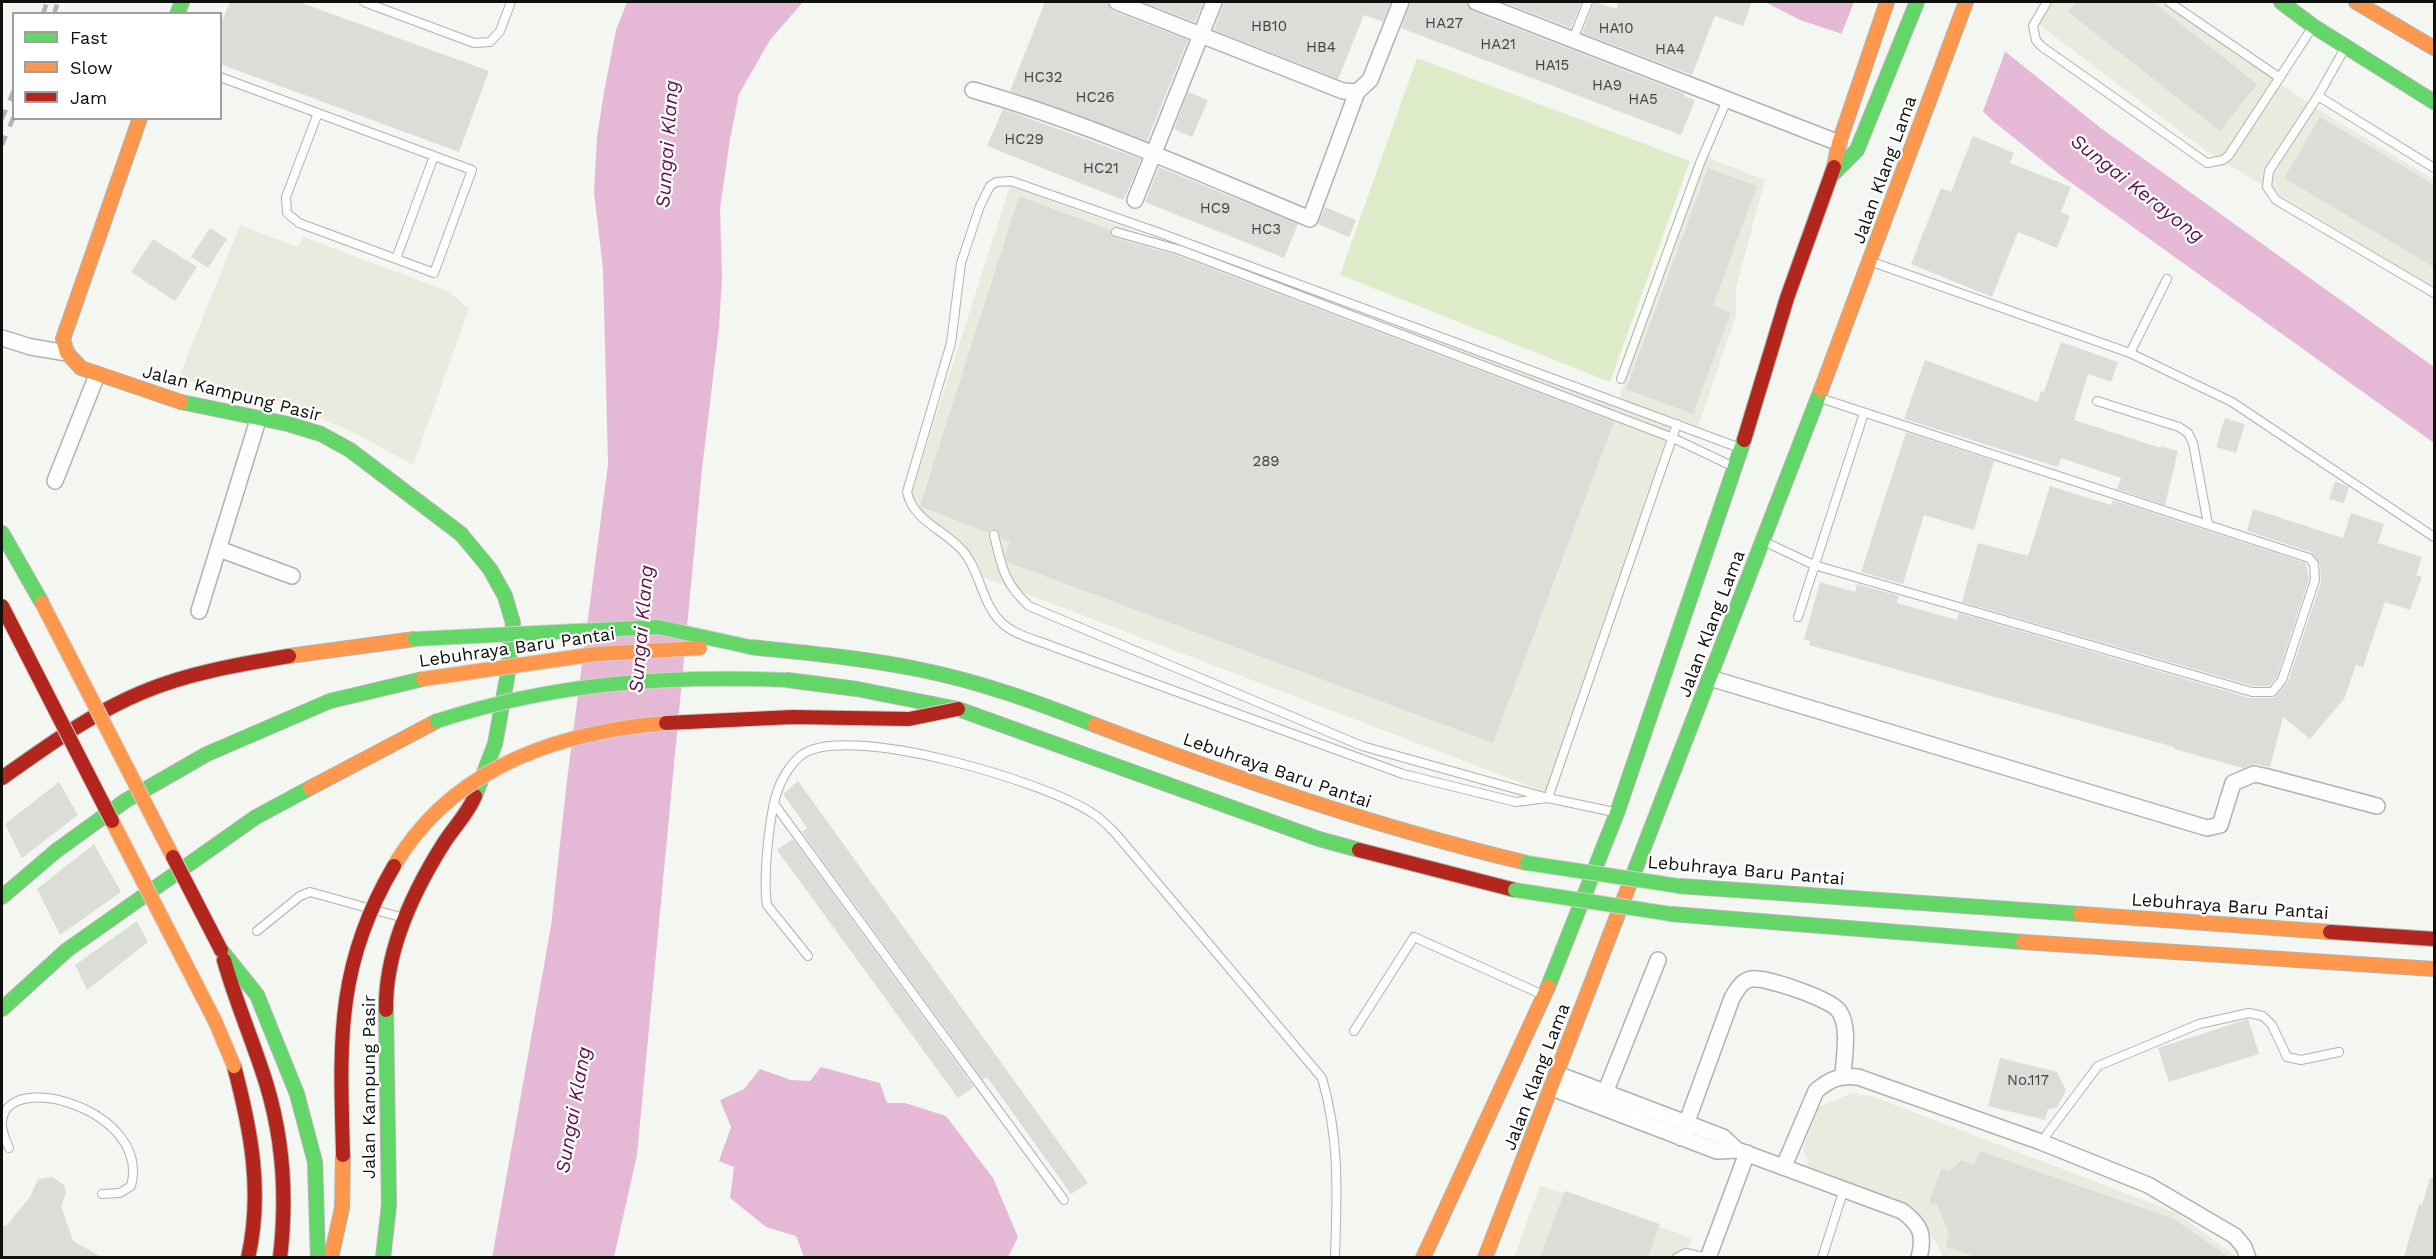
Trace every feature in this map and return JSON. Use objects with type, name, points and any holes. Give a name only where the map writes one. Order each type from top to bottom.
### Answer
[{"type":"main road","name":"Jalan Klang Lama","points":[[1423,1257],[1545,995],[1617,813],[1736,468],[1787,298],[1833,174],[1839,143],[1887,2]]},
{"type":"main road","points":[[1833,174],[1857,150],[1917,2]]},
{"type":"main road","points":[[2281,2],[2313,26],[2434,102]]},
{"type":"main road","points":[[2361,3],[2434,48]]},
{"type":"main road","name":"Jalan Klang Lama","points":[[1485,1257],[1818,398],[1965,6]]},
{"type":"main road","points":[[67,353],[63,339],[67,322],[139,120]]},
{"type":"main road","name":"Jalan Kampung Pasir","points":[[67,353],[81,368],[97,375],[193,405],[258,420],[288,424],[321,434],[350,450],[430,508],[461,534],[490,569],[505,596],[513,622],[507,678],[495,744],[473,802],[442,845],[418,886],[398,937],[386,989],[388,1205],[383,1257]]},
{"type":"main road","points":[[2,533],[42,603],[221,950],[257,995],[297,1094],[315,1162],[318,1257]]},
{"type":"main road","points":[[2,606],[211,1012],[234,1066],[246,1110],[255,1169],[255,1211],[248,1257]]},
{"type":"main road","points":[[2,778],[46,746],[135,696],[168,683],[248,663],[415,639],[500,633],[658,627],[750,647]]},
{"type":"main road","name":"Lebuhraya Baru Pantai","points":[[2,897],[56,850],[125,801],[207,754],[330,701],[423,679],[523,662],[651,649],[750,647],[848,657],[948,676],[1000,691],[1229,776],[1331,810],[1452,846],[1527,863],[1679,886],[2434,939]]},
{"type":"main road","points":[[2,1009],[67,950],[256,818],[437,721],[522,696],[591,684],[686,677],[787,680],[856,689],[958,709],[1319,839],[1449,875],[1515,890],[1671,914],[1923,935],[2434,969]]},
{"type":"main road","points":[[331,1257],[342,1208],[341,1026],[354,951],[385,880],[421,829],[470,782],[502,762],[541,747],[589,734],[642,725],[819,716],[910,718],[958,709]]},
{"type":"main road","points":[[221,950],[236,1005],[259,1062],[283,1154],[285,1201],[279,1257]]},
{"type":"street","points":[[1116,2],[1343,91],[1357,92]]},
{"type":"street","points":[[1136,200],[1214,2]]},
{"type":"street","points":[[973,90],[1020,104],[1154,153],[1310,219],[1357,92],[1370,80],[1401,2]]},
{"type":"street","points":[[1476,2],[1839,143]]},
{"type":"street","points":[[2,338],[31,347],[67,353]]},
{"type":"street","points":[[55,481],[97,375]]},
{"type":"street","points":[[199,611],[258,420]]},
{"type":"street","points":[[219,549],[291,576]]},
{"type":"street","points":[[1710,678],[2207,828],[2220,825],[2233,783],[2254,774],[2377,806]]},
{"type":"street","points":[[1605,1093],[1659,960]]},
{"type":"street","points":[[1683,1131],[1732,998],[1739,985],[1752,979],[1780,985],[1833,1005],[1845,1025],[1843,1075]]},
{"type":"street","points":[[1784,1166],[1816,1091],[1825,1083],[1843,1075],[1858,1077],[2041,1142],[2148,1185],[2235,1236],[2244,1247],[2247,1257]]},
{"type":"street","points":[[1555,1081],[1605,1093],[1683,1131],[1717,1151],[1742,1151],[1902,1211],[1916,1221],[1922,1233],[1918,1257]]},
{"type":"street","points":[[1555,1081],[1683,1131]]},
{"type":"street","points":[[1708,1257],[1742,1151]]},
{"type":"lane","points":[[364,2],[474,43],[490,42],[500,31],[511,2]]},
{"type":"lane","points":[[1573,39],[1588,2]]},
{"type":"lane","points":[[2047,2],[2033,26],[2036,40],[2041,46],[2207,164],[2223,160],[2229,155],[2313,26]]},
{"type":"lane","points":[[2169,2],[2280,78]]},
{"type":"lane","points":[[2346,47],[2318,96],[2269,171],[2266,179],[2270,194],[2434,293]]},
{"type":"lane","points":[[222,78],[318,113],[472,170],[434,273],[299,223],[287,213],[286,197],[318,113]]},
{"type":"lane","points":[[2318,96],[2434,168]]},
{"type":"lane","points":[[1621,379],[1700,163],[1727,100]]},
{"type":"lane","points":[[396,259],[434,156]]},
{"type":"lane","points":[[1548,798],[1516,802],[1403,774],[1054,647],[1008,629],[998,619],[964,551],[920,516],[909,501],[907,492],[951,343],[961,263],[980,206],[990,186],[996,182],[1011,181],[1171,237],[1742,449]]},
{"type":"lane","points":[[1116,232],[1180,250],[1673,438],[1736,468]]},
{"type":"lane","points":[[1870,262],[2130,353],[2232,402],[2434,537]]},
{"type":"lane","points":[[2130,353],[2167,279]]},
{"type":"lane","points":[[1763,541],[1814,565],[2252,692],[2272,692],[2282,680],[2315,580],[2314,564],[2302,554],[1818,398]]},
{"type":"lane","points":[[2097,401],[2179,427],[2188,433],[2193,443],[2208,524]]},
{"type":"lane","points":[[1798,617],[1864,413]]},
{"type":"lane","points":[[1548,798],[1677,424]]},
{"type":"lane","points":[[994,535],[1003,574],[1012,590],[1029,606],[1362,746],[1548,798],[1617,813]]},
{"type":"lane","points":[[808,956],[768,905],[769,847],[778,787],[789,769],[803,754],[821,747],[849,744],[880,746],[991,774],[1067,800],[1093,813],[1116,834],[1322,1078],[1333,1116],[1338,1159],[1335,1257]]},
{"type":"lane","points":[[775,805],[1064,1200]]},
{"type":"lane","points":[[257,931],[300,896],[310,892],[405,919]]},
{"type":"lane","points":[[1354,1032],[1414,937],[1545,995]]},
{"type":"lane","points":[[2041,1142],[2098,1066],[2199,1024],[2250,1013],[2263,1016],[2272,1025],[2287,1057],[2301,1060],[2339,1052]]},
{"type":"lane","points":[[9,1148],[2,1121],[5,1112],[13,1104],[30,1098],[52,1098],[76,1103],[102,1117],[123,1142],[129,1155],[134,1178],[131,1186],[120,1193],[102,1194]]},
{"type":"lane","points":[[1822,1257],[1844,1189]]},
{"type":"lane","points":[[1676,1257],[1686,1253],[1708,1257]]},
{"type":"shaded area","points":[[2053,2],[2161,2],[2316,108],[2434,180],[2434,288],[2206,151],[2038,24]]},
{"type":"shaded area","points":[[1707,157],[1765,180],[1736,288],[1736,316],[1698,427],[1673,418],[1545,792],[982,577],[966,549],[923,513],[914,500],[912,491],[1010,186],[1616,406]]},
{"type":"shaded area","points":[[240,225],[298,247],[303,237],[448,291],[469,309],[413,465],[358,435],[293,405],[257,396],[224,393],[179,377]]},
{"type":"shaded area","points":[[1852,1093],[1874,1097],[2175,1212],[2237,1257],[1941,1257],[1942,1253],[1915,1209],[1809,1167],[1803,1148],[1819,1107]]},
{"type":"shaded area","points":[[1540,1185],[1692,1238],[1685,1257],[1514,1258]]},
{"type":"green space","points":[[1417,58],[1690,161],[1610,382],[1340,275]]},
{"type":"water","name":"Sungai Klang","points":[[627,2],[803,2],[770,40],[739,94],[730,139],[720,208],[722,277],[719,328],[702,469],[637,1155],[614,1257],[492,1258],[551,926],[567,780],[608,464],[603,269],[594,193],[597,137],[604,92],[616,30]]},
{"type":"water","name":"Sungai Kerayong","points":[[1765,2],[1900,2],[2002,49],[2102,129],[2434,367],[2434,443],[2059,174],[1993,121],[1955,85],[1879,46],[1800,20]]},
{"type":"water","points":[[821,1067],[880,1083],[887,1103],[905,1103],[946,1116],[993,1178],[1018,1237],[1008,1257],[804,1257],[796,1236],[766,1227],[730,1198],[734,1167],[719,1161],[731,1127],[720,1100],[744,1089],[760,1069],[791,1080],[810,1081]]},
{"type":"pier","points":[[1854,2],[1908,2],[1969,25],[2006,49],[1982,114],[1954,88],[1915,65],[1841,35]]},
{"type":"building","points":[[230,2],[299,2],[489,71],[459,152],[222,65],[222,21]]},
{"type":"building","points":[[1045,2],[1107,2],[1113,11],[1188,40],[1147,141],[1010,91]]},
{"type":"building","points":[[1142,2],[1204,2],[1195,22]]},
{"type":"building","points":[[1224,2],[1391,2],[1383,22],[1364,15],[1338,79],[1214,30]]},
{"type":"building","points":[[1411,2],[1467,2],[1472,11],[1685,94],[1684,96],[1695,100],[1681,135],[1401,28]]},
{"type":"building","points":[[1502,2],[1582,2],[1571,28]]},
{"type":"building","points":[[1594,2],[1617,9],[1618,2],[1752,2],[1743,26],[1715,16],[1692,75],[1582,33]]},
{"type":"building","points":[[2076,2],[2153,2],[2257,84],[2220,131],[2068,12]]},
{"type":"building","points":[[1188,92],[1208,100],[1192,137],[1174,129]]},
{"type":"building","points":[[1003,109],[1141,159],[1123,200],[987,146]]},
{"type":"building","points":[[2320,117],[2434,185],[2434,267],[2284,178]]},
{"type":"building","points":[[1973,136],[2014,153],[2010,163],[2071,187],[2061,212],[2070,216],[2057,248],[2018,232],[1992,297],[1911,264],[1941,188],[1951,192]]},
{"type":"building","points":[[1159,167],[1298,224],[1284,258],[1145,202]]},
{"type":"building","points":[[1708,168],[1757,186],[1713,306],[1731,312],[1693,414],[1626,389]]},
{"type":"building","points":[[1019,196],[1110,230],[1114,238],[1178,256],[1614,422],[1493,743],[1007,562],[1005,556],[1010,542],[1001,538],[998,531],[992,529],[988,533],[920,506]]},
{"type":"building","points":[[1325,207],[1356,220],[1349,237],[1318,224]]},
{"type":"building","points":[[210,228],[227,239],[208,268],[191,257]]},
{"type":"building","points":[[153,239],[197,267],[175,301],[131,272]]},
{"type":"building","points":[[2061,342],[2118,362],[2111,382],[2088,374],[2074,420],[2161,448],[2161,446],[2178,451],[2165,505],[2117,489],[2121,478],[2061,458],[2058,467],[1904,419],[1925,360],[2038,402],[2041,391],[2044,392]]},
{"type":"building","points":[[2225,418],[2245,424],[2236,453],[2216,447]]},
{"type":"building","points":[[1906,432],[1994,461],[1974,530],[1924,515],[1903,584],[1861,572]]},
{"type":"building","points":[[2335,481],[2349,487],[2344,503],[2329,499]]},
{"type":"building","points":[[2050,486],[2111,505],[2113,500],[2306,563],[2309,579],[2277,677],[2269,686],[2253,686],[1962,602],[1978,543],[2028,556]]},
{"type":"building","points":[[2253,509],[2343,538],[2351,513],[2384,524],[2378,543],[2422,557],[2416,575],[2422,577],[2410,610],[2385,602],[2363,667],[2356,665],[2344,699],[2310,739],[2283,717],[2270,767],[2255,764],[2243,768],[1809,645],[1810,641],[1804,639],[1820,582],[1855,592],[1857,584],[1899,596],[1897,603],[1957,620],[1959,613],[2250,698],[2274,698],[2288,682],[2321,582],[2320,564],[2311,552],[2247,531]]},
{"type":"building","points":[[798,781],[1088,1183],[1071,1194],[987,1077],[983,1080],[802,832],[807,828],[783,794]]},
{"type":"building","points":[[59,782],[78,815],[22,858],[5,824]]},
{"type":"building","points":[[793,839],[974,1087],[958,1098],[777,850]]},
{"type":"building","points":[[94,844],[121,892],[60,935],[37,889]]},
{"type":"building","points":[[137,921],[148,942],[87,990],[75,965]]},
{"type":"building","points":[[2248,1019],[2259,1054],[2169,1082],[2158,1048]]},
{"type":"building","points":[[2000,1058],[2057,1072],[2066,1090],[2057,1108],[2048,1109],[2045,1120],[1988,1106]]},
{"type":"building","points":[[1979,1151],[2174,1219],[2229,1257],[1976,1257],[1945,1247],[1949,1235],[1938,1206],[1929,1203],[1941,1169],[1949,1171],[1962,1160],[1974,1165]]},
{"type":"building","points":[[52,1177],[64,1185],[66,1193],[61,1206],[73,1241],[102,1257],[2,1256],[2,1226],[7,1225],[30,1197],[38,1179]]},
{"type":"building","points":[[2430,1178],[2434,1178],[2434,1257],[2404,1257],[2419,1204],[2422,1205]]},
{"type":"building","points":[[1565,1191],[1660,1224],[1648,1257],[1540,1257]]},
{"type":"railway","points":[[44,12],[47,2]]},
{"type":"railway","points":[[55,12],[58,2]]},
{"type":"railway","points":[[2,119],[12,95]]},
{"type":"railway","points":[[2,145],[12,120]]},
{"type":"traffic: fast","points":[[178,12],[182,2]]},
{"type":"traffic: fast","points":[[1833,174],[1857,150],[1917,2]]},
{"type":"traffic: fast","points":[[2281,2],[2313,26],[2434,102]]},
{"type":"traffic: fast","points":[[1630,883],[1821,390]]},
{"type":"traffic: fast","points":[[181,402],[288,424],[321,434],[350,450],[461,534],[490,569],[505,596],[513,623],[507,678],[495,744],[475,796]]},
{"type":"traffic: fast","points":[[1548,987],[1617,813],[1744,440]]},
{"type":"traffic: fast","points":[[2,533],[42,603]]},
{"type":"traffic: fast","points":[[415,639],[658,627],[750,647]]},
{"type":"traffic: fast","points":[[750,647],[858,659],[944,675],[1010,694],[1095,725]]},
{"type":"traffic: fast","points":[[2,897],[56,851],[125,801],[207,754],[330,701],[423,679]]},
{"type":"traffic: fast","points":[[437,721],[524,698],[610,684],[697,679],[787,680]]},
{"type":"traffic: fast","points":[[787,680],[857,689],[958,709],[1319,839],[1359,850]]},
{"type":"traffic: fast","points":[[2,1009],[67,950],[256,817],[310,788]]},
{"type":"traffic: fast","points":[[1527,863],[1679,886]]},
{"type":"traffic: fast","points":[[1679,886],[2080,914]]},
{"type":"traffic: fast","points":[[1515,890],[1671,914]]},
{"type":"traffic: fast","points":[[1671,914],[2023,942]]},
{"type":"traffic: fast","points":[[221,950],[257,995],[297,1094],[315,1162],[318,1258]]},
{"type":"traffic: fast","points":[[383,1258],[389,1205],[386,1010]]},
{"type":"traffic: slow","points":[[1834,167],[1839,143],[1887,2]]},
{"type":"traffic: slow","points":[[1821,390],[1966,2]]},
{"type":"traffic: slow","points":[[2356,2],[2434,48]]},
{"type":"traffic: slow","points":[[139,120],[63,339],[67,353],[81,368],[181,402]]},
{"type":"traffic: slow","points":[[42,603],[173,857]]},
{"type":"traffic: slow","points":[[289,656],[415,639]]},
{"type":"traffic: slow","points":[[423,679],[596,654],[700,648]]},
{"type":"traffic: slow","points":[[310,788],[437,721]]},
{"type":"traffic: slow","points":[[394,866],[418,832],[446,803],[477,780],[511,761],[548,746],[586,735],[666,723]]},
{"type":"traffic: slow","points":[[1095,725],[1309,801],[1417,834],[1527,863]]},
{"type":"traffic: slow","points":[[112,821],[215,1021],[234,1066]]},
{"type":"traffic: slow","points":[[1485,1258],[1630,883]]},
{"type":"traffic: slow","points":[[2080,914],[2330,932]]},
{"type":"traffic: slow","points":[[2023,942],[2434,969]]},
{"type":"traffic: slow","points":[[1423,1258],[1548,987]]},
{"type":"traffic: slow","points":[[331,1258],[342,1208],[343,1155]]},
{"type":"traffic: jam","points":[[1744,440],[1787,298],[1834,167]]},
{"type":"traffic: jam","points":[[2,606],[112,821]]},
{"type":"traffic: jam","points":[[2,778],[88,720],[124,700],[160,685],[196,674],[289,656]]},
{"type":"traffic: jam","points":[[666,723],[793,717],[909,719],[958,709]]},
{"type":"traffic: jam","points":[[386,1010],[390,967],[402,925],[431,864],[475,796]]},
{"type":"traffic: jam","points":[[1359,850],[1515,890]]},
{"type":"traffic: jam","points":[[173,857],[221,950]]},
{"type":"traffic: jam","points":[[343,1155],[341,1077],[345,1006],[351,972],[361,938],[375,903],[394,866]]},
{"type":"traffic: jam","points":[[2330,932],[2434,939]]},
{"type":"traffic: jam","points":[[224,960],[273,1107],[282,1171],[283,1214],[280,1258]]},
{"type":"traffic: jam","points":[[234,1066],[250,1137],[255,1185],[255,1209],[248,1258]]}]
